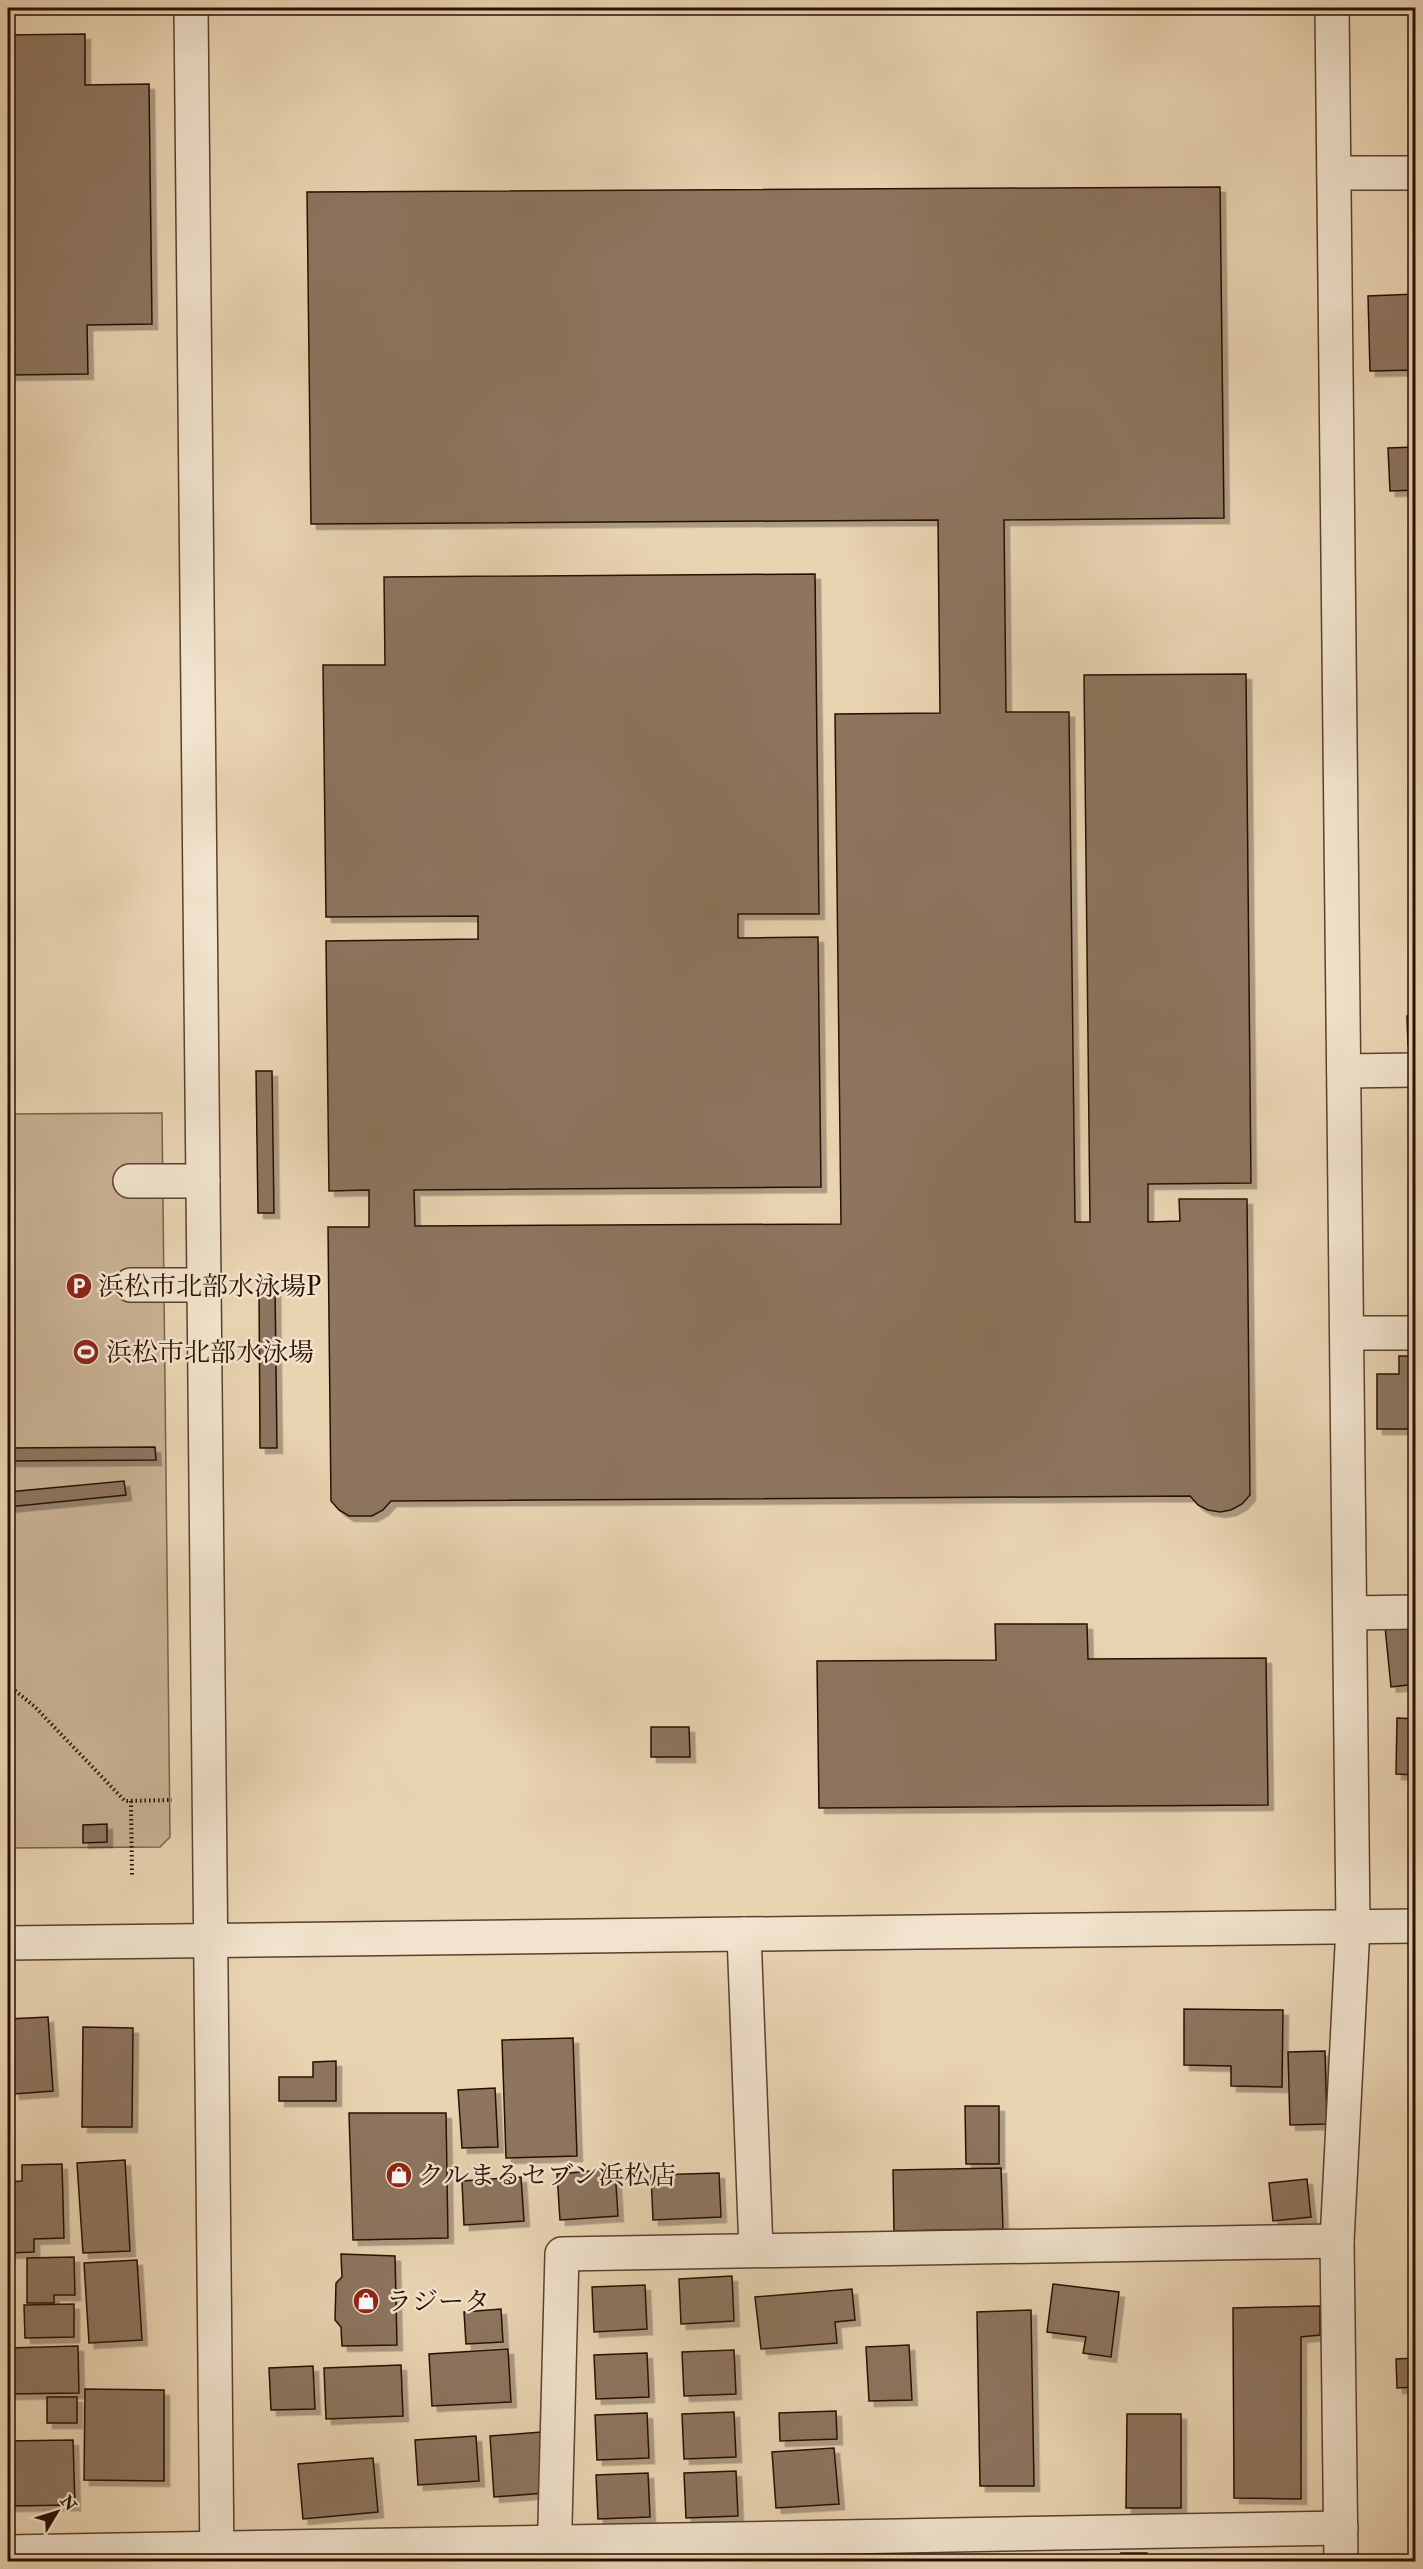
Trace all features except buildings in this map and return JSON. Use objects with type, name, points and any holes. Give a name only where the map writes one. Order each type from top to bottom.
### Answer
[{"type":"street","points":[[191,8],[217,2555]]},
{"type":"street","points":[[1332,8],[1353,1927],[1337,2241],[1341,2562]]},
{"type":"street","points":[[1334,173],[1416,173]]},
{"type":"street","points":[[1344,1071],[1416,1070]]},
{"type":"street","points":[[130,1181],[203,1181]]},
{"type":"street","points":[[131,1285],[204,1285]]},
{"type":"street","points":[[1347,1333],[1416,1333]]},
{"type":"street","points":[[1350,1613],[1416,1612]]},
{"type":"street","points":[[8,1943],[1416,1926]]},
{"type":"street","points":[[744,1934],[756,2250]]},
{"type":"street","points":[[554,2552],[562,2254],[1337,2241]]},
{"type":"street","points":[[8,2552],[217,2555],[554,2552],[1341,2528]]},
{"type":"path","points":[[8,1685],[34,1706],[125,1801],[175,1800]]},
{"type":"path","points":[[130,1801],[132,1875]]},
{"type":"shaded area","name":"浜松市北部水泳場","points":[[162,1113],[170,1837],[160,1847],[8,1848],[8,1114]]},
{"type":"place","name":"浜松市北部水泳場P","points":[[79,1286]]},
{"type":"place","name":"浜松市北部水泳場","points":[[86,1352]]},
{"type":"place","name":"クルまるセブン浜松店","points":[[399,2175]]},
{"type":"place","name":"ラジータ","points":[[366,2301]]}]
